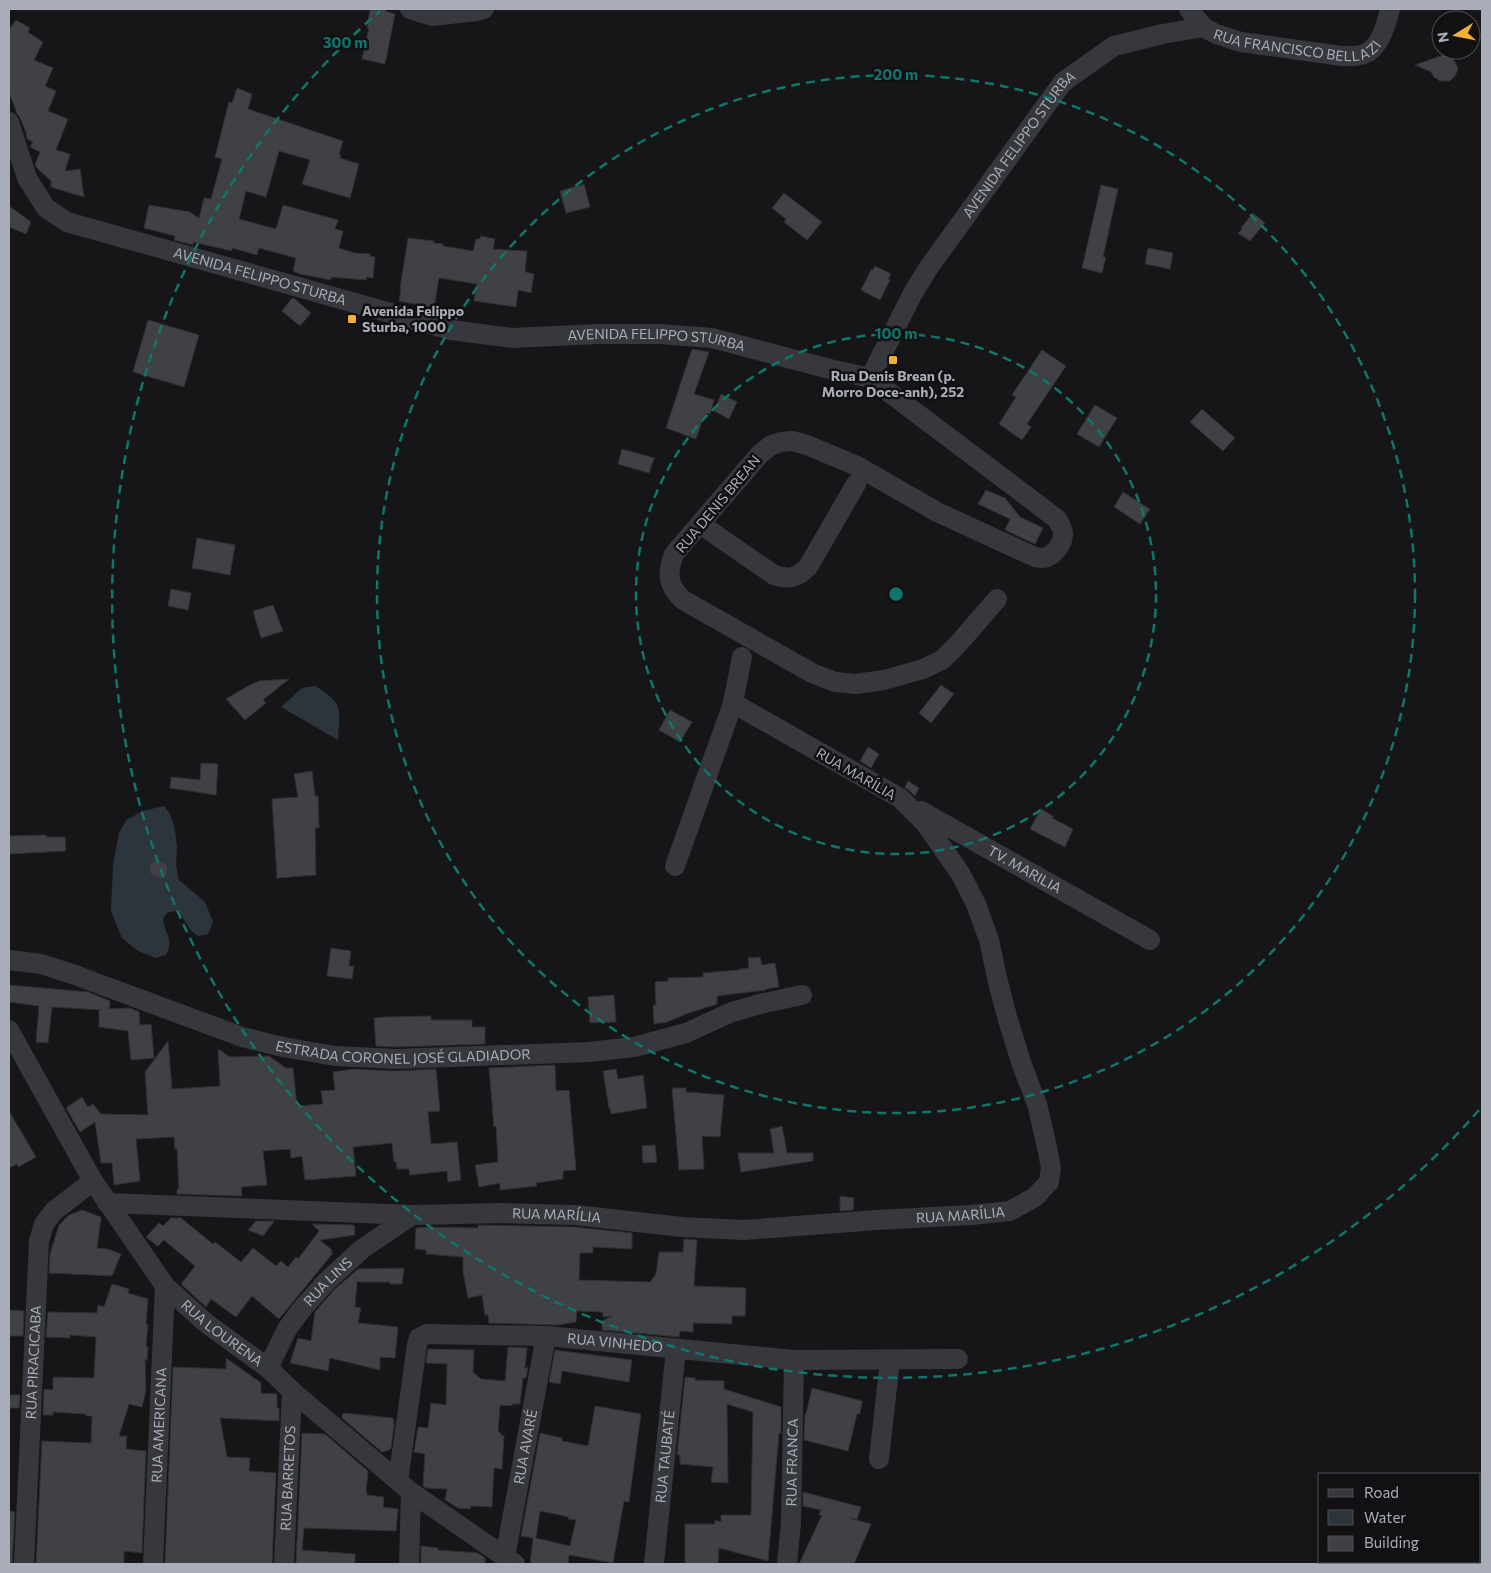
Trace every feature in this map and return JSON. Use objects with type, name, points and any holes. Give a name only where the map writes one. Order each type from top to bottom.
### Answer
[{"type":"street","points":[[410,9],[432,16],[484,9]]},
{"type":"street","name":"RUA FRANCISCO BELLAZI","points":[[1189,9],[1203,26],[1216,34],[1241,42],[1342,56],[1357,56],[1368,53],[1382,35],[1390,9]]},
{"type":"street","name":"AVENIDA FELIPPO STURBA","points":[[9,122],[27,178],[46,208],[67,222],[451,330],[512,338],[598,334],[659,334],[712,338],[870,378],[913,294],[929,268],[1064,82],[1114,46],[1203,26]]},
{"type":"street","name":"RUA DENIS BREAN","points":[[870,378],[1057,519],[1062,527],[1063,534],[1058,547],[1049,556],[1043,558],[1035,557],[937,512],[857,466],[807,445],[792,441],[781,442],[770,446],[760,454],[674,554],[669,568],[670,582],[675,592],[682,600],[812,673],[835,682],[856,684],[884,680],[924,669],[942,660],[996,599]]},
{"type":"street","points":[[700,524],[774,575],[792,578],[801,574],[808,567],[856,484]]},
{"type":"street","points":[[675,866],[733,703],[742,658]]},
{"type":"street","name":"RUA MARÍLIA","points":[[107,1203],[412,1215],[503,1213],[575,1215],[682,1227],[744,1230],[1010,1211],[1035,1197],[1049,1182],[1051,1168],[1037,1104],[1008,1020],[989,940],[976,904],[960,873],[925,823],[900,798],[733,703]]},
{"type":"street","name":"TV. MARILIA","points":[[900,798],[965,837],[1150,940]]},
{"type":"street","name":"ESTRADA CORONEL JOSÉ GLADIADOR","points":[[9,960],[41,964],[75,975],[242,1037],[283,1047],[335,1056],[396,1059],[589,1052],[634,1047],[686,1033],[732,1012],[802,995]]},
{"type":"street","name":"RUA LOURENA","points":[[9,1030],[93,1182],[165,1286],[206,1323],[268,1368],[292,1391],[405,1487],[510,1561]]},
{"type":"street","name":"RUA PIRACICABA","points":[[24,1564],[39,1241],[44,1224],[54,1211],[93,1182]]},
{"type":"street","name":"RUA LINS","points":[[268,1368],[287,1329],[301,1310],[328,1281],[362,1249],[412,1215]]},
{"type":"street","name":"RUA AMERICANA","points":[[153,1564],[165,1286]]},
{"type":"street","name":"RUA VINHEDO","points":[[405,1487],[416,1345],[419,1338],[427,1334],[546,1336],[794,1360],[958,1359]]},
{"type":"street","name":"RUA AVARÉ","points":[[510,1561],[546,1336]]},
{"type":"street","name":"RUA TAUBATÉ","points":[[654,1564],[676,1349]]},
{"type":"street","name":"RUA FRANCA","points":[[787,1564],[791,1523],[794,1360]]},
{"type":"street","points":[[879,1459],[890,1360]]},
{"type":"street","name":"RUA BARRETOS","points":[[284,1564],[292,1391]]},
{"type":"street","points":[[405,1487],[409,1564]]},
{"type":"water","points":[[315,686],[336,702],[339,714],[338,740],[281,707],[302,688]]},
{"type":"water","points":[[164,806],[170,814],[175,829],[176,865],[179,880],[205,902],[213,922],[208,934],[198,936],[175,911],[167,913],[163,918],[169,940],[168,949],[166,955],[156,958],[138,951],[122,938],[111,911],[113,865],[119,833],[126,820],[143,811]]},
{"type":"building","points":[[370,9],[386,9],[385,11],[395,14],[385,64],[362,59],[369,28],[367,28]]},
{"type":"building","points":[[16,20],[30,28],[28,32],[43,42],[34,60],[53,68],[45,86],[56,91],[48,111],[68,119],[56,150],[70,154],[65,171],[80,169],[84,197],[51,187],[51,181],[35,165],[40,152],[30,147],[33,142],[27,139],[26,132],[9,93],[9,30]]},
{"type":"building","points":[[1431,59],[1453,60],[1458,69],[1450,81],[1440,81],[1431,72],[1415,65]]},
{"type":"building","points":[[237,88],[252,94],[248,109],[343,141],[339,154],[341,155],[340,158],[359,164],[350,198],[302,184],[310,160],[279,151],[266,197],[246,191],[239,219],[276,229],[283,205],[338,220],[335,229],[343,231],[339,248],[355,253],[370,254],[370,256],[375,257],[373,278],[366,277],[366,280],[331,277],[331,280],[300,274],[293,271],[296,258],[259,248],[257,255],[232,248],[232,251],[193,242],[193,245],[174,240],[175,236],[144,228],[149,205],[190,212],[199,218],[204,198],[211,199],[222,159],[215,157],[229,102],[232,103]]},
{"type":"building","points":[[584,184],[590,207],[566,213],[560,191]]},
{"type":"building","points":[[1101,185],[1118,189],[1103,257],[1106,257],[1102,273],[1082,268]]},
{"type":"building","points":[[784,193],[822,222],[807,240],[784,222],[786,219],[772,208]]},
{"type":"building","points":[[9,206],[31,222],[26,234],[9,227]]},
{"type":"building","points":[[1253,213],[1265,223],[1250,241],[1238,233]]},
{"type":"building","points":[[481,236],[495,239],[493,249],[527,251],[525,272],[534,274],[531,293],[518,290],[516,307],[474,301],[477,284],[439,278],[434,308],[399,301],[408,238],[434,241],[434,243],[443,244],[443,246],[473,251],[476,239],[480,239]]},
{"type":"building","points":[[1148,248],[1173,253],[1170,269],[1145,264]]},
{"type":"building","points":[[875,266],[891,274],[880,300],[861,290]]},
{"type":"building","points":[[292,298],[311,313],[300,326],[282,311]]},
{"type":"building","points":[[148,320],[199,335],[184,387],[133,372]]},
{"type":"building","points":[[692,349],[709,352],[694,394],[714,400],[710,414],[707,413],[705,419],[703,418],[696,439],[666,428]]},
{"type":"building","points":[[1042,350],[1066,366],[1027,424],[1031,427],[1022,440],[999,424],[1016,397],[1012,395]]},
{"type":"building","points":[[721,394],[737,402],[729,419],[714,411]]},
{"type":"building","points":[[1095,405],[1117,418],[1099,447],[1077,434]]},
{"type":"building","points":[[1202,409],[1235,438],[1223,451],[1190,422]]},
{"type":"building","points":[[622,449],[654,458],[649,473],[618,464]]},
{"type":"building","points":[[986,490],[1005,498],[1020,517],[1043,528],[1035,544],[1005,530],[1010,519],[978,504]]},
{"type":"building","points":[[1123,492],[1150,509],[1140,524],[1114,507]]},
{"type":"building","points":[[197,538],[235,545],[230,575],[192,568]]},
{"type":"building","points":[[171,589],[191,593],[188,610],[168,606]]},
{"type":"building","points":[[273,605],[283,631],[261,638],[253,611]]},
{"type":"building","points":[[289,679],[263,700],[266,703],[245,720],[226,699],[259,681]]},
{"type":"building","points":[[941,685],[954,694],[931,723],[919,713]]},
{"type":"building","points":[[670,710],[692,722],[680,742],[659,730]]},
{"type":"building","points":[[868,747],[879,754],[871,768],[860,761]]},
{"type":"building","points":[[201,763],[218,764],[216,795],[170,788],[171,777],[200,780]]},
{"type":"building","points":[[312,771],[315,796],[318,796],[319,828],[315,828],[316,875],[277,878],[272,799],[298,797],[294,774]]},
{"type":"building","points":[[908,781],[919,788],[915,796],[905,787]]},
{"type":"building","points":[[1041,809],[1053,816],[1052,818],[1073,829],[1065,847],[1030,829]]},
{"type":"building","points":[[46,835],[46,837],[65,837],[66,851],[9,854],[9,836]]},
{"type":"building","points":[[157,859],[167,864],[168,874],[160,879],[150,874],[149,864]]},
{"type":"building","points":[[331,948],[351,951],[349,966],[354,966],[352,979],[327,976]]},
{"type":"building","points":[[760,957],[762,965],[775,963],[779,987],[717,996],[717,1004],[667,1022],[654,1024],[653,1005],[656,1005],[655,982],[668,981],[668,978],[703,977],[703,973],[749,968],[748,958]]},
{"type":"building","points":[[9,985],[88,992],[110,1001],[109,1009],[130,1008],[139,1012],[140,1025],[151,1024],[154,1058],[131,1060],[128,1031],[99,1027],[99,1010],[102,1010],[52,1007],[48,1043],[36,1042],[39,1006],[9,1002]]},
{"type":"building","points":[[614,995],[616,1022],[590,1023],[588,997]]},
{"type":"building","points":[[431,1016],[431,1020],[472,1020],[472,1027],[485,1027],[485,1044],[376,1046],[374,1018]]},
{"type":"building","points":[[168,1041],[172,1089],[220,1086],[218,1049],[230,1057],[269,1056],[286,1068],[293,1068],[297,1106],[323,1104],[321,1091],[335,1090],[333,1072],[353,1069],[395,1071],[436,1069],[440,1111],[428,1112],[431,1144],[457,1142],[461,1180],[448,1182],[447,1171],[410,1175],[409,1169],[397,1169],[396,1162],[394,1162],[392,1143],[353,1147],[356,1176],[305,1180],[302,1156],[291,1158],[290,1149],[263,1151],[267,1185],[241,1187],[242,1196],[177,1194],[177,1189],[179,1189],[177,1149],[175,1149],[174,1137],[136,1139],[140,1181],[114,1185],[112,1163],[101,1163],[95,1122],[80,1132],[66,1108],[82,1097],[88,1107],[93,1104],[101,1114],[148,1115],[145,1072]]},
{"type":"building","points":[[555,1065],[556,1091],[569,1090],[576,1170],[563,1171],[563,1179],[536,1183],[537,1186],[500,1190],[500,1183],[479,1187],[475,1165],[498,1162],[489,1068]]},
{"type":"building","points":[[616,1069],[618,1079],[643,1075],[647,1108],[611,1114],[603,1071]]},
{"type":"building","points":[[672,1088],[686,1088],[686,1092],[724,1095],[720,1137],[702,1136],[704,1169],[679,1170]]},
{"type":"building","points":[[9,1111],[36,1157],[18,1167],[17,1164],[9,1168]]},
{"type":"building","points":[[782,1126],[787,1153],[813,1153],[813,1161],[741,1172],[738,1153],[774,1153],[770,1129]]},
{"type":"building","points":[[655,1145],[657,1162],[643,1163],[642,1146]]},
{"type":"building","points":[[840,1196],[854,1198],[853,1210],[840,1211]]},
{"type":"building","points":[[82,1210],[101,1217],[97,1248],[121,1254],[112,1276],[49,1273],[50,1254],[59,1225],[69,1215]]},
{"type":"building","points":[[171,1218],[181,1218],[213,1244],[215,1242],[241,1262],[253,1248],[276,1266],[281,1261],[288,1267],[296,1257],[298,1259],[319,1231],[312,1224],[354,1225],[355,1235],[320,1240],[333,1253],[279,1319],[252,1296],[236,1317],[211,1299],[206,1307],[181,1284],[195,1266],[164,1240],[158,1246],[146,1237],[159,1223],[163,1226]]},
{"type":"building","points":[[256,1221],[274,1221],[263,1236],[248,1230]]},
{"type":"building","points":[[478,1225],[574,1227],[632,1233],[632,1249],[593,1247],[593,1253],[580,1253],[579,1280],[650,1282],[656,1274],[659,1252],[683,1252],[684,1239],[697,1240],[694,1286],[746,1288],[745,1316],[732,1316],[732,1324],[693,1323],[693,1332],[680,1331],[679,1337],[602,1330],[602,1321],[612,1316],[603,1317],[603,1312],[577,1311],[576,1322],[557,1325],[489,1323],[488,1315],[485,1315],[482,1295],[468,1298],[463,1271],[463,1257],[426,1254],[426,1250],[415,1249],[416,1228],[478,1228]]},
{"type":"building","points":[[404,1268],[402,1284],[357,1282],[355,1307],[361,1308],[358,1323],[398,1327],[395,1358],[380,1357],[380,1370],[330,1358],[328,1371],[290,1363],[298,1338],[311,1341],[315,1312],[335,1289],[358,1269]]},
{"type":"building","points":[[112,1284],[129,1289],[128,1293],[148,1299],[146,1346],[148,1347],[147,1360],[145,1359],[146,1390],[142,1407],[129,1404],[119,1436],[127,1436],[126,1449],[146,1451],[142,1553],[124,1551],[124,1564],[36,1564],[42,1441],[91,1443],[92,1416],[53,1412],[53,1415],[43,1415],[44,1389],[53,1390],[53,1377],[94,1378],[96,1337],[70,1335],[70,1338],[46,1337],[48,1312],[97,1313],[98,1305],[104,1307]]},
{"type":"building","points":[[9,1310],[24,1311],[23,1336],[9,1336]]},
{"type":"building","points":[[508,1347],[527,1348],[525,1369],[528,1367],[526,1378],[523,1378],[520,1404],[512,1404],[512,1406],[500,1405],[498,1432],[504,1436],[502,1469],[494,1468],[492,1507],[471,1506],[470,1509],[458,1508],[445,1500],[447,1489],[426,1488],[423,1486],[425,1454],[414,1452],[418,1427],[428,1428],[431,1403],[446,1405],[447,1364],[426,1363],[428,1349],[474,1350],[473,1372],[481,1379],[505,1381]]},
{"type":"building","points":[[555,1350],[632,1360],[629,1382],[562,1371],[560,1384],[549,1382]]},
{"type":"building","points":[[226,1358],[261,1383],[261,1393],[277,1394],[279,1421],[220,1418],[227,1457],[250,1458],[249,1471],[276,1473],[272,1564],[165,1564],[173,1367],[226,1369]]},
{"type":"building","points":[[685,1377],[695,1378],[695,1380],[724,1381],[724,1389],[781,1407],[781,1433],[779,1433],[768,1561],[719,1548],[718,1564],[685,1564],[685,1524],[715,1524],[715,1520],[721,1522],[721,1515],[751,1515],[753,1412],[727,1404],[728,1483],[711,1482],[713,1467],[680,1464],[680,1455],[677,1455]]},
{"type":"building","points":[[812,1388],[862,1401],[860,1414],[857,1414],[848,1451],[804,1440],[805,1414]]},
{"type":"building","points":[[9,1395],[20,1395],[19,1408],[9,1408]]},
{"type":"building","points":[[595,1406],[641,1414],[629,1502],[624,1501],[613,1563],[569,1555],[568,1564],[530,1564],[533,1538],[521,1536],[540,1433],[562,1438],[562,1441],[588,1446]],"holes":[[[540,1511],[569,1517],[568,1519],[576,1520],[570,1546],[536,1538]]]},
{"type":"building","points":[[343,1413],[393,1418],[391,1448],[382,1452],[342,1418]]},
{"type":"building","points":[[302,1433],[325,1434],[368,1471],[367,1495],[384,1497],[383,1507],[398,1509],[396,1531],[304,1528],[302,1550],[355,1554],[355,1564],[296,1564]]},
{"type":"building","points":[[803,1492],[861,1507],[857,1520],[871,1524],[854,1564],[799,1564],[822,1515],[819,1515],[821,1510],[803,1506]]},
{"type":"building","points":[[9,1511],[15,1512],[12,1564],[9,1564]]},
{"type":"building","points":[[421,1546],[438,1548],[438,1550],[478,1553],[485,1558],[485,1564],[421,1564]]},
{"type":"place","name":"Avenida Felippo Sturba, 1000","points":[[352,319]]},
{"type":"place","name":"Rua Denis Brean (p. Morro Doce-anh), 252","points":[[893,360]]}]
